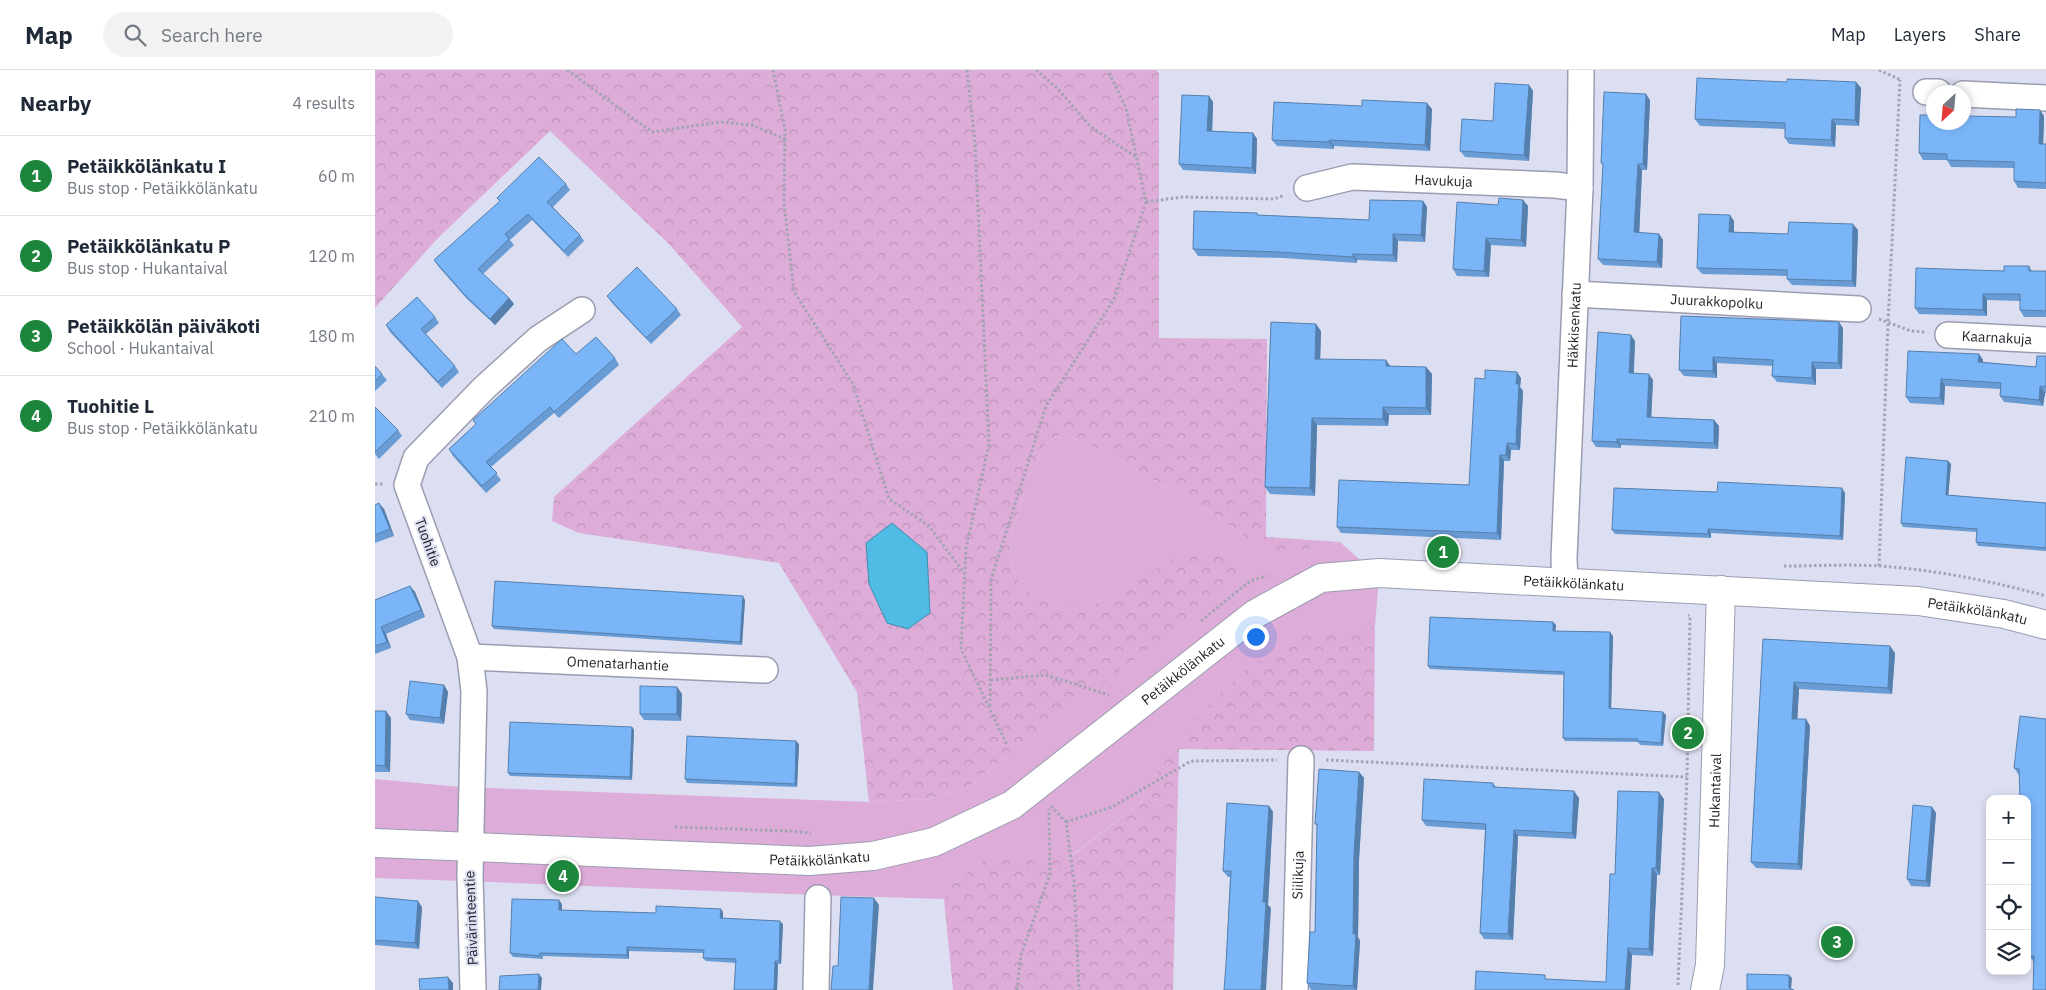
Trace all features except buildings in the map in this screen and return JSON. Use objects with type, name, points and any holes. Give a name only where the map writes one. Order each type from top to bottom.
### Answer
[{"type":"street","name":"Häkkisenkatu","points":[[1565,582],[1564,558],[1580,188],[1581,70]]},
{"type":"street","points":[[1971,94],[2046,98]]},
{"type":"street","name":"Havukuja","points":[[1307,188],[1352,177],[1555,185],[1580,188]]},
{"type":"street","name":"Juurakkopolku","points":[[1575,294],[1858,309]]},
{"type":"street","name":"Tuohitie","points":[[470,847],[474,691],[470,657],[407,485],[416,458],[483,388],[538,339],[582,310]]},
{"type":"street","name":"Kaarnakuja","points":[[1948,335],[2046,340]]},
{"type":"street","name":"Petäikkölänkatu","points":[[375,843],[809,861],[873,856],[934,842],[1012,805],[1255,614],[1321,578],[1379,573],[1918,601],[2004,614],[2046,625]]},
{"type":"street","name":"Hukantaival","points":[[1705,990],[1710,965],[1721,590]]},
{"type":"street","name":"Omenatarhantie","points":[[470,657],[765,670]]},
{"type":"street","name":"Siilikuja","points":[[1295,990],[1301,759]]},
{"type":"street","name":"Päivärinteentie","points":[[470,847],[473,990]]},
{"type":"street","points":[[816,990],[818,898]]},
{"type":"path","points":[[567,70],[653,132],[720,122],[752,125],[785,139]]},
{"type":"path","points":[[773,70],[785,130],[784,203],[794,292],[853,384],[889,499],[928,525],[965,574]]},
{"type":"path","points":[[967,70],[975,143],[989,444],[966,549],[961,649],[990,706],[1007,746]]},
{"type":"path","points":[[1036,70],[1056,87],[1091,127],[1136,158]]},
{"type":"path","points":[[990,706],[991,580],[1046,406],[1114,299],[1146,202],[1126,108],[1108,70]]},
{"type":"path","points":[[1879,566],[1887,323],[1900,80]]},
{"type":"path","points":[[1146,202],[1183,197],[1274,199],[1307,188]]},
{"type":"path","points":[[1858,309],[1887,323],[1911,331],[1948,335]]},
{"type":"path","points":[[1198,623],[1250,581],[1276,574]]},
{"type":"path","points":[[1677,990],[1687,777],[1690,616],[1681,615]]},
{"type":"path","points":[[991,680],[1046,675],[1109,695]]},
{"type":"path","points":[[1101,701],[1116,689]]},
{"type":"path","points":[[1066,822],[1112,807],[1191,761],[1301,759],[1687,777]]},
{"type":"path","points":[[1017,990],[1021,956],[1050,874],[1049,803],[1066,822],[1074,881],[1079,990]]},
{"type":"path","points":[[671,827],[812,833]]},
{"type":"green space","points":[[375,70],[1156,70],[1159,73],[1159,338],[1267,339],[1266,537],[1340,542],[1276,558],[1215,515],[1100,450],[1061,433],[1044,446],[1031,471],[1011,535],[1010,557],[1016,578],[1032,595],[1057,606],[1090,606],[1124,589],[1179,555],[1219,553],[1252,569],[969,787],[930,799],[869,802],[857,692],[779,563],[579,533],[552,521],[554,497],[742,327],[669,244],[550,131],[437,239],[375,308]]},
{"type":"green space","points":[[1061,433],[1100,450],[1215,515],[1276,558],[1340,542],[1379,577],[1375,626],[1307,635],[1181,734],[1140,803],[1067,859],[985,859],[951,886],[944,899],[375,878],[375,779],[461,787],[869,802],[930,799],[969,787],[1251,569],[1219,553],[1124,589],[1090,606],[1057,606],[1032,595],[1016,578],[1010,557],[1011,535],[1031,471],[1044,446]]},
{"type":"green space","points":[[1375,626],[1374,751],[1179,749],[1173,990],[953,990],[944,899],[951,886],[985,859],[1068,859],[1140,803],[1180,734],[1249,666],[1307,635]]},
{"type":"water","points":[[892,523],[927,552],[930,613],[908,629],[887,623],[869,584],[866,543]]},
{"type":"place","name":"Petäikkölänkatu I","points":[[1443,552]]},
{"type":"place","name":"Petäikkölänkatu P","points":[[1688,733]]},
{"type":"place","name":"Tuohitie L","points":[[563,876]]},
{"type":"place","name":"Petäikkölän päiväkoti","points":[[1837,942]]}]
